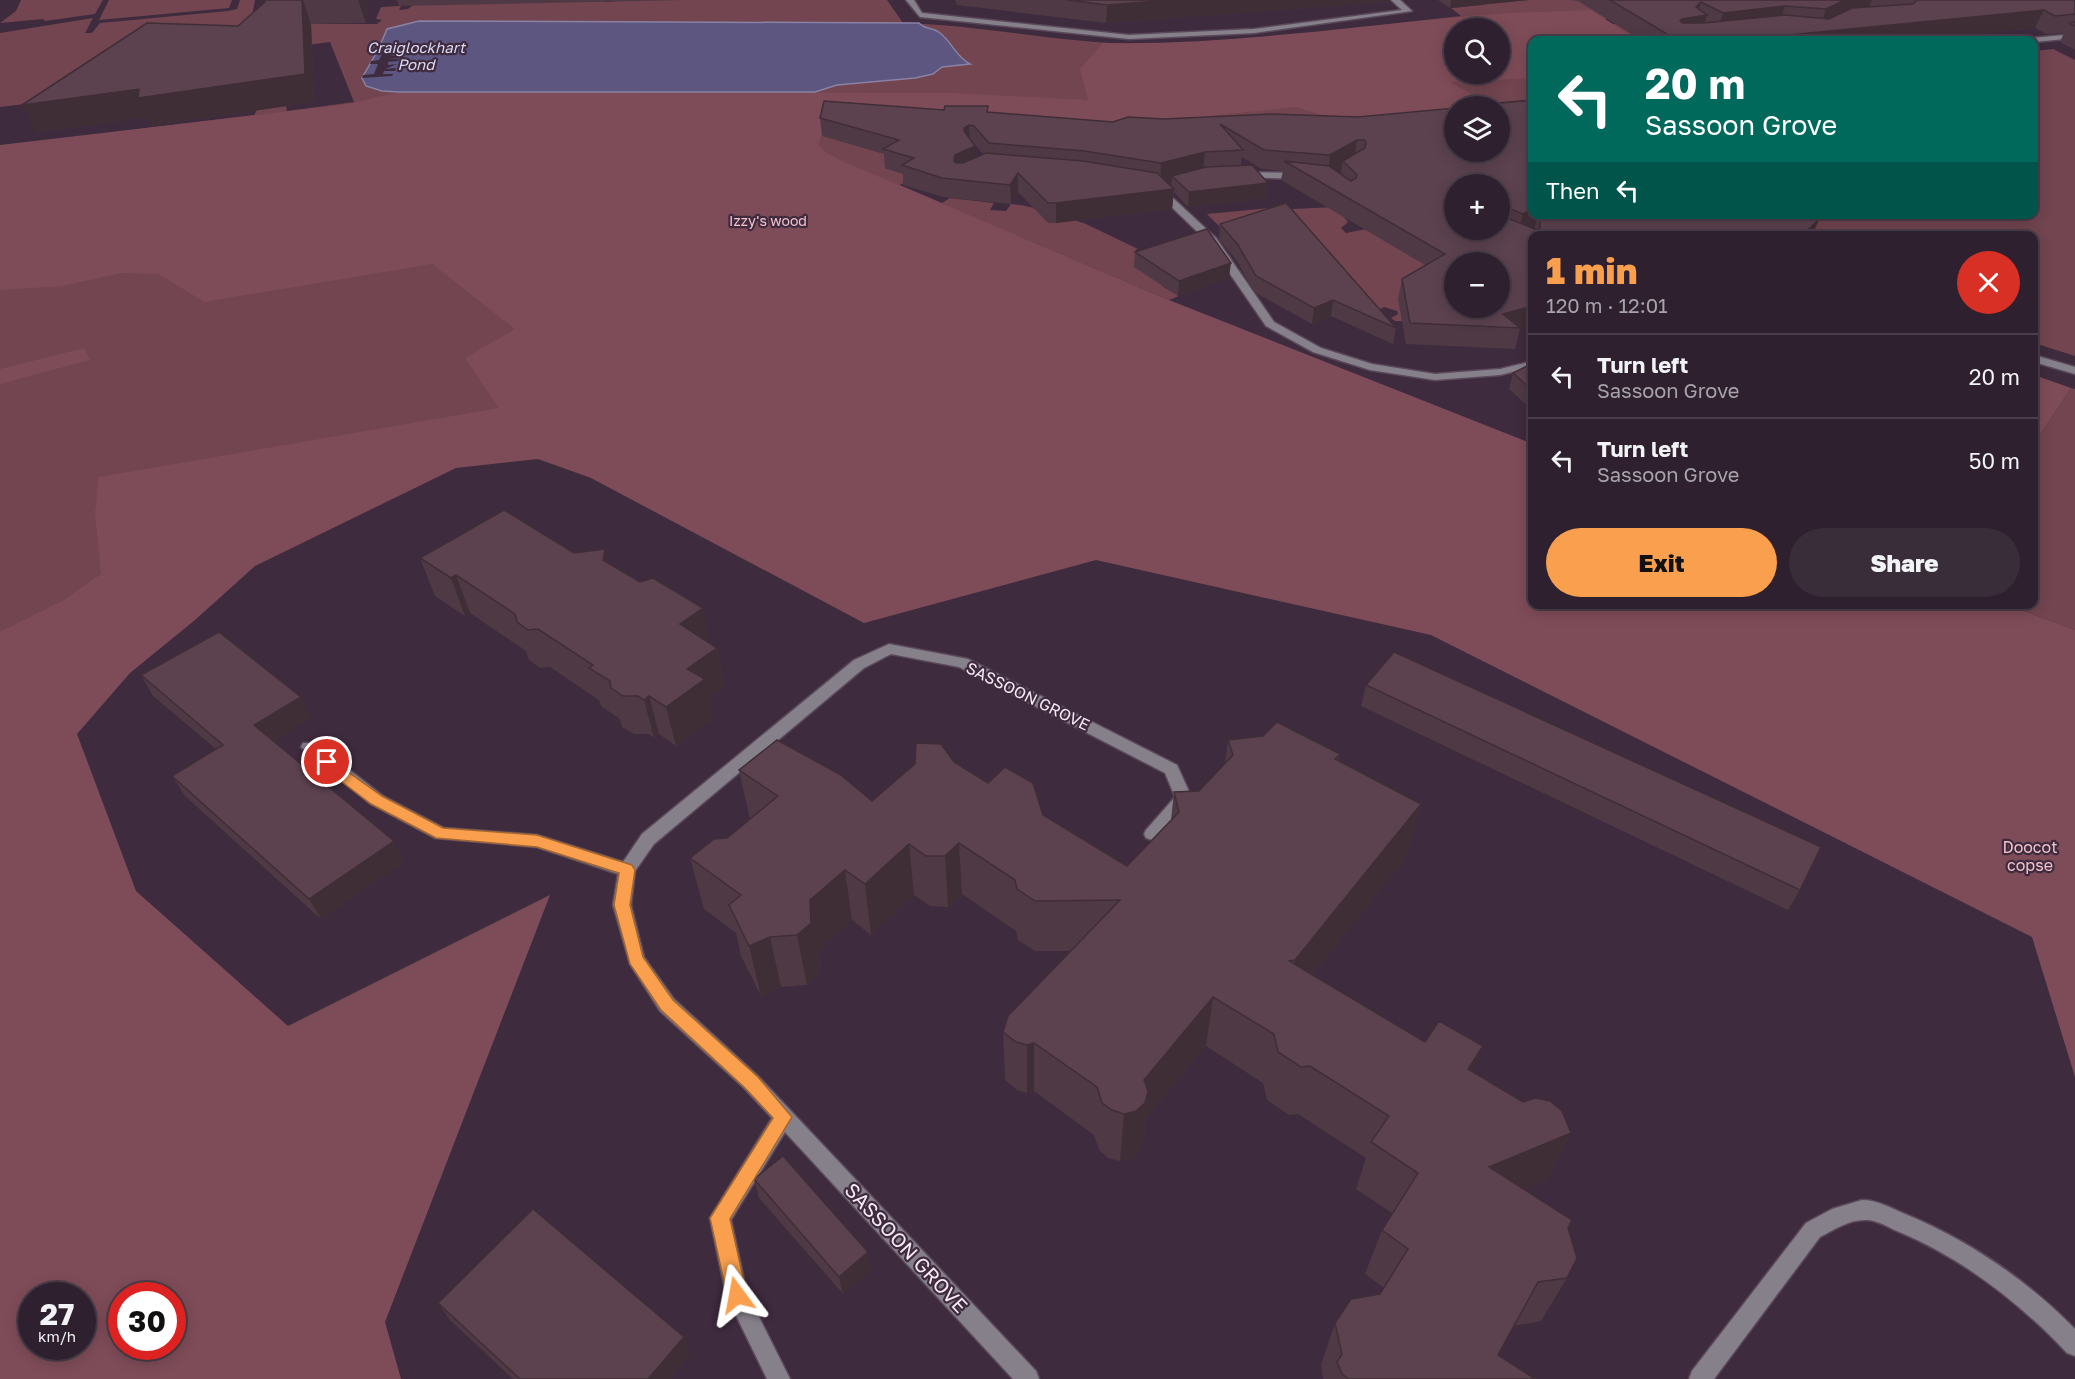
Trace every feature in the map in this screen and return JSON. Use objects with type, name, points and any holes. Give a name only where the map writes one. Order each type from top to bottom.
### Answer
[{"type":"street","points":[[910,0],[920,15],[1137,38],[1254,31],[1408,12],[1398,2]]},
{"type":"street","points":[[2038,39],[2075,36]]},
{"type":"street","points":[[1227,174],[1307,177]]},
{"type":"street","points":[[1160,187],[1212,240],[1270,324],[1317,350],[1370,367],[1435,376],[1500,372],[1528,365]]},
{"type":"street","points":[[2038,359],[2075,371]]},
{"type":"street","name":"SASSOON GROVE","points":[[1028,1379],[751,1082],[667,1005],[636,959],[622,905],[627,870],[648,839],[859,664],[889,648],[963,663],[1171,769],[1184,798],[1152,834]]},
{"type":"street","points":[[309,747],[377,800],[441,834],[537,841],[627,870]]},
{"type":"street","points":[[779,1379],[737,1295],[720,1218],[783,1117]]},
{"type":"street","points":[[1700,1379],[1813,1230],[1838,1216],[1869,1210],[1918,1228],[1978,1264],[2056,1324],[2075,1345]]},
{"type":"green space","points":[[21,0],[103,0],[95,14],[45,21],[43,19],[0,23],[16,11]]},
{"type":"green space","points":[[109,0],[232,0],[229,8],[99,20]]},
{"type":"green space","points":[[240,0],[255,0],[250,27],[125,92],[0,107],[0,33],[93,18],[85,33],[92,33],[100,23],[237,9]]},
{"type":"green space","name":"Izzy's wood","points":[[475,0],[605,0],[605,2],[631,0],[887,0],[903,23],[963,27],[1083,41],[1143,44],[1262,38],[1461,16],[1451,8],[1482,5],[1476,0],[1807,0],[1604,19],[1613,24],[1631,23],[1649,36],[1528,36],[1528,117],[1510,110],[1510,96],[1444,96],[1444,112],[1414,130],[1444,149],[1444,162],[1465,162],[1484,174],[1450,174],[1445,165],[1011,133],[885,168],[913,177],[900,185],[942,203],[950,198],[994,203],[990,210],[1006,211],[1011,204],[1023,205],[1036,209],[1050,222],[1068,218],[1086,224],[1138,249],[1135,250],[1151,261],[1135,267],[1146,274],[1163,269],[1178,279],[1162,286],[1179,296],[1169,300],[975,218],[395,488],[0,706],[0,146],[254,115],[257,110],[286,106],[287,111],[354,102],[330,42],[270,50],[279,24],[377,24],[382,20],[376,19],[381,7],[401,6],[399,10],[408,9],[413,5]]},
{"type":"green space","points":[[1591,10],[1631,36],[1528,36],[1528,78],[1510,79],[1510,18],[1448,18]]},
{"type":"green space","points":[[1444,18],[1444,84],[1454,84],[1474,96],[1444,96],[1444,115],[1349,124],[1297,107],[1140,123],[822,134],[818,145],[842,161],[1169,300],[1528,442],[1528,609],[2019,609],[2075,630],[2075,1077],[2032,937],[1431,635],[1096,560],[864,623],[591,478],[538,459],[456,468],[255,566],[195,620],[130,673],[77,734],[136,891],[288,1026],[550,895],[385,1322],[401,1379],[0,1379],[0,632],[64,600],[101,574],[95,513],[99,477],[499,408],[465,358],[515,329],[432,264],[204,302],[159,274],[122,273],[62,286],[0,290],[0,145],[349,104],[399,92],[952,93],[1088,100],[1080,69],[1103,43],[1237,39]]},
{"type":"green space","points":[[2053,49],[2075,60],[2075,356],[2038,344],[2038,231],[1798,231],[1798,219],[2038,219],[2038,51]]},
{"type":"green space","points":[[1336,207],[1348,222],[1341,228],[1346,233],[1377,227],[1377,236],[1388,243],[1400,240],[1430,257],[1444,286],[1444,318],[1458,318],[1460,324],[1395,321],[1391,318],[1398,314],[1397,311],[1384,307],[1377,311],[1226,233],[1207,214],[1270,208],[1271,210]]},
{"type":"green space","points":[[84,348],[90,360],[0,384],[0,369]]},
{"type":"green space","points":[[2038,376],[2071,388],[2038,438]]},
{"type":"green space","points":[[2071,388],[2075,389],[2075,630],[2019,609],[2038,609],[2038,438]]},
{"type":"water","name":"Craiglockhart Pond","points":[[419,21],[919,23],[940,33],[970,64],[942,67],[933,74],[915,78],[837,85],[815,92],[399,92],[382,91],[366,86],[362,78],[387,29]]},
{"type":"pier","points":[[404,47],[393,50],[393,52],[402,51],[401,53],[390,56],[400,56],[400,58],[389,59],[399,59],[388,62],[388,65],[397,64],[385,69],[396,68],[395,71],[384,71],[383,74],[393,74],[392,76],[362,78],[363,75],[374,74],[378,64],[370,64],[371,61],[379,60],[384,50],[378,50],[379,48]]},
{"type":"building","points":[[265,0],[302,0],[305,74],[138,98],[139,89],[22,105],[147,23],[238,26]]},
{"type":"building","points":[[1067,0],[1169,0],[1107,5]]},
{"type":"building","points":[[1610,0],[1845,0],[1826,9],[1785,6],[1723,13],[1701,2],[1696,7],[1707,15],[1680,21],[1704,23],[1785,15],[1829,19],[1852,8],[1913,4],[1917,0],[2075,0],[2075,14],[2055,16],[2044,10],[1779,36],[1670,36]]},
{"type":"building","points":[[1528,100],[1528,210],[1523,214],[1510,209],[1510,174],[1444,174],[1444,240],[1510,240],[1510,219],[1537,230],[1540,228],[1538,219],[1819,219],[1807,231],[1528,231],[1528,307],[1510,312],[1510,252],[1444,253],[1284,161],[1329,166],[1351,181],[1357,175],[1343,161],[1365,148],[1364,140],[1357,140],[1330,155],[1264,150],[1220,124],[1243,150],[1205,152],[1161,163],[1084,151],[989,143],[974,126],[969,125],[964,128],[975,146],[955,155],[956,163],[963,163],[986,153],[1083,161],[1157,173],[1174,189],[1048,203],[1018,173],[1010,185],[942,178],[902,165],[914,158],[883,149],[899,140],[820,118],[824,101],[944,110],[945,106],[988,106],[987,112],[1113,122],[1128,117],[1164,119],[1271,114],[1358,117],[1444,109],[1444,162],[1510,162],[1510,102]]},
{"type":"building","points":[[1252,165],[1268,183],[1189,192],[1172,176],[1206,167]]},
{"type":"building","points":[[1286,203],[1396,328],[1333,300],[1314,308],[1256,276],[1238,245],[1220,224]]},
{"type":"building","points":[[1207,229],[1231,263],[1179,281],[1135,252]]},
{"type":"building","points":[[1444,255],[1444,318],[1508,318],[1520,328],[1410,323],[1402,279]]},
{"type":"building","points":[[1528,366],[1528,386],[1513,373]]},
{"type":"building","points":[[504,510],[574,553],[605,549],[603,560],[640,582],[653,578],[703,608],[680,624],[717,648],[687,669],[705,679],[666,707],[649,696],[644,700],[638,696],[623,696],[611,688],[610,681],[589,668],[593,665],[538,629],[528,630],[517,622],[515,614],[456,575],[451,578],[420,558]]},
{"type":"building","points":[[219,632],[301,697],[254,725],[394,841],[309,899],[172,776],[223,745],[141,675]]},
{"type":"building","points":[[1394,652],[1821,847],[1800,890],[1366,685]]},
{"type":"building","points":[[1277,722],[1340,754],[1335,759],[1421,804],[1295,960],[1289,961],[1425,1042],[1439,1021],[1483,1046],[1468,1069],[1523,1102],[1535,1098],[1550,1101],[1562,1111],[1571,1133],[1489,1167],[1572,1220],[1568,1228],[1577,1258],[1567,1278],[1538,1282],[1498,1355],[1535,1379],[1349,1379],[1342,1374],[1337,1362],[1342,1354],[1335,1323],[1351,1299],[1380,1294],[1408,1249],[1382,1230],[1418,1173],[1371,1142],[1389,1116],[1310,1066],[1301,1067],[1278,1052],[1274,1034],[1213,997],[1144,1080],[1148,1091],[1145,1103],[1136,1111],[1124,1114],[1102,1103],[1097,1087],[1034,1043],[1027,1045],[1016,1042],[1003,1032],[1008,1016],[1120,900],[1035,901],[1017,889],[1015,880],[959,843],[945,856],[926,856],[909,844],[865,884],[845,870],[810,900],[811,923],[797,935],[770,937],[749,946],[729,905],[741,895],[690,858],[714,839],[727,838],[778,796],[739,770],[777,740],[841,775],[872,801],[915,764],[916,743],[941,744],[954,762],[988,783],[1005,767],[1033,783],[1043,815],[1127,866],[1179,812],[1174,792],[1199,791],[1233,755],[1228,740],[1263,736]]},
{"type":"building","points":[[783,1156],[868,1252],[839,1277],[754,1179]]},
{"type":"building","points":[[533,1209],[684,1337],[648,1379],[520,1379],[438,1303]]},
{"type":"route","points":[[327,762],[377,800],[441,834],[537,841],[627,870],[622,905],[636,959],[667,1005],[751,1082],[783,1117],[720,1218],[737,1295]]},
{"type":"park label","name":"Doocot copse","points":[[2030,856]]}]
